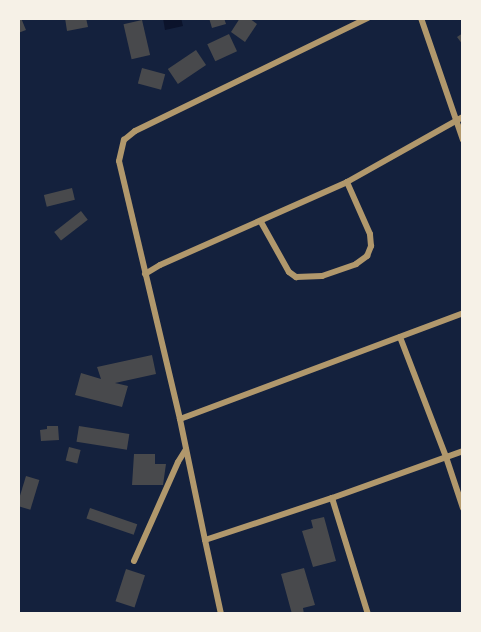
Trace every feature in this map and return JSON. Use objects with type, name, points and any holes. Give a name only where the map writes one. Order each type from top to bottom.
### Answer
[{"type":"street","points":[[221,614],[180,419],[119,161],[124,140],[135,131],[368,18]]},
{"type":"street","points":[[421,18],[463,140]]},
{"type":"street","points":[[145,274],[160,265],[347,182],[463,117]]},
{"type":"street","points":[[261,222],[289,272],[296,277],[322,276],[356,264],[367,256],[370,234],[347,182]]},
{"type":"street","points":[[180,419],[463,313]]},
{"type":"street","points":[[400,336],[463,508]]},
{"type":"street","points":[[134,561],[186,449]]},
{"type":"street","points":[[205,540],[463,451]]},
{"type":"street","points":[[332,498],[366,613]]},
{"type":"water","points":[[163,18],[181,18],[183,26],[165,30]]},
{"type":"building","points":[[18,18],[21,18],[26,30],[18,33]]},
{"type":"building","points":[[65,18],[86,18],[88,27],[67,31]]},
{"type":"building","points":[[209,18],[224,18],[226,24],[212,28]]},
{"type":"building","points":[[240,18],[249,18],[257,24],[245,42],[231,32]]},
{"type":"building","points":[[142,20],[150,55],[132,59],[123,24]]},
{"type":"building","points":[[463,33],[463,45],[457,37]]},
{"type":"building","points":[[229,34],[237,51],[215,61],[207,44]]},
{"type":"building","points":[[196,50],[206,65],[178,84],[168,69]]},
{"type":"building","points":[[142,68],[165,74],[161,90],[138,83]]},
{"type":"building","points":[[72,188],[75,200],[47,207],[44,195]]},
{"type":"building","points":[[81,211],[88,220],[61,241],[54,232]]},
{"type":"building","points":[[152,355],[156,374],[115,383],[128,386],[122,407],[75,395],[81,373],[101,379],[97,367]]},
{"type":"building","points":[[47,426],[58,426],[59,440],[41,441],[40,430],[47,429]]},
{"type":"building","points":[[79,426],[129,434],[127,450],[76,442]]},
{"type":"building","points":[[69,447],[81,450],[77,463],[66,461]]},
{"type":"building","points":[[134,454],[155,454],[155,464],[166,464],[163,485],[132,485]]},
{"type":"building","points":[[26,476],[39,480],[30,510],[18,506]]},
{"type":"building","points":[[90,508],[137,524],[134,535],[86,518]]},
{"type":"building","points":[[324,517],[336,561],[313,567],[302,531],[313,528],[311,520]]},
{"type":"building","points":[[304,568],[315,605],[303,608],[304,614],[292,614],[281,574]]},
{"type":"building","points":[[126,569],[145,575],[135,608],[115,601]]}]
